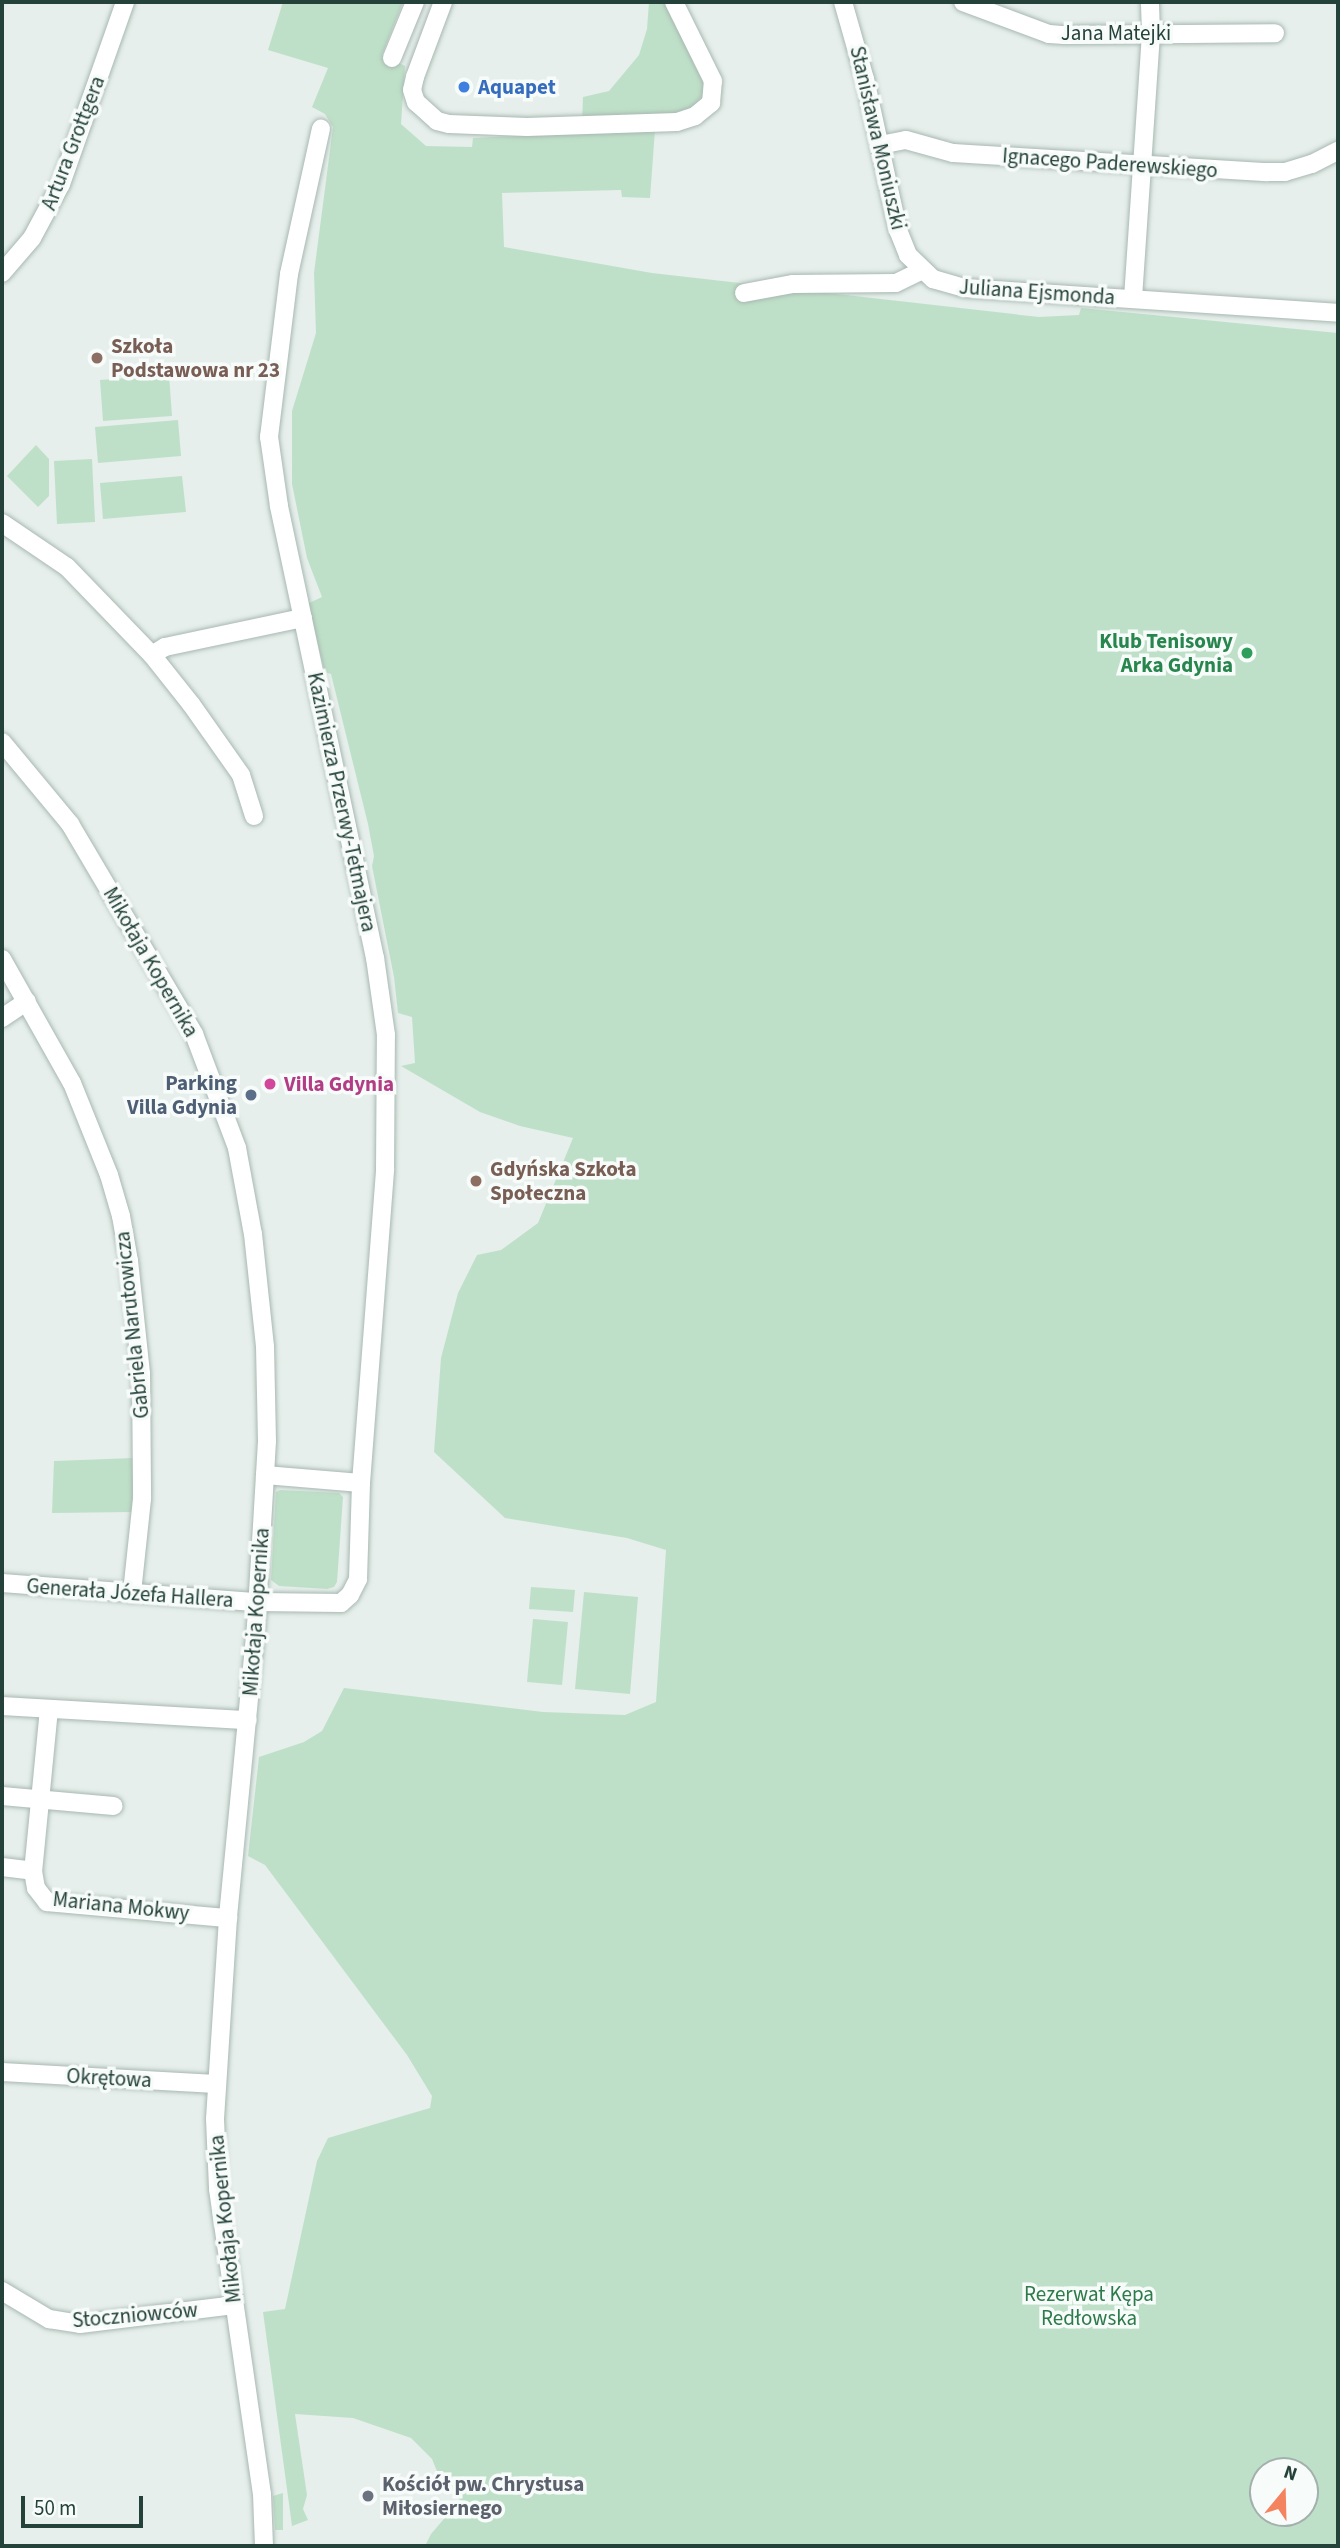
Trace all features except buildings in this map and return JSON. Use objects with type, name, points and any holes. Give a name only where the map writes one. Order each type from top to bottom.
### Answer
[{"type":"street","name":"Artura Grottgera","points":[[2,273],[32,238],[61,184],[125,2]]},
{"type":"street","points":[[393,58],[415,2]]},
{"type":"street","points":[[443,2],[415,77],[412,90],[416,102],[437,121],[449,124],[527,127],[677,122],[695,116],[711,103],[713,81],[674,2]]},
{"type":"street","name":"Stanisława Moniuszki","points":[[843,2],[858,48],[898,230],[908,255],[921,271]]},
{"type":"street","name":"Jana Matejki","points":[[963,2],[1049,34],[1275,33]]},
{"type":"street","points":[[1133,298],[1152,33],[1150,2]]},
{"type":"street","name":"Kazimierza Przerwy-Tetmajera","points":[[257,1602],[341,1603],[350,1595],[358,1579],[361,1483],[385,1169],[386,1035],[370,932],[279,506],[269,424],[289,274],[321,128]]},
{"type":"street","name":"Ignacego Paderewskiego","points":[[880,145],[912,141],[953,153],[1143,167],[1285,172],[1312,164],[1338,151]]},
{"type":"street","points":[[744,292],[793,284],[896,284],[921,271]]},
{"type":"street","name":"Juliana Ejsmonda","points":[[921,271],[955,287],[1338,313]]},
{"type":"street","points":[[2,523],[67,568],[152,655],[241,775],[254,816]]},
{"type":"street","points":[[152,655],[165,648],[303,618]]},
{"type":"street","name":"Mikołaja Kopernika","points":[[2,742],[33,776],[77,835],[179,1006],[220,1099],[237,1148],[253,1234],[265,1346],[265,1475],[248,1720],[228,1918],[216,2084],[218,2189],[262,2494],[264,2546]]},
{"type":"street","name":"Gabriela Narutowicza","points":[[2,960],[72,1083],[91,1127],[109,1175],[130,1261],[141,1373],[142,1442],[142,1499],[132,1592]]},
{"type":"street","points":[[2,1018],[27,1001]]},
{"type":"street","points":[[265,1475],[361,1483]]},
{"type":"street","name":"Generała Józefa Hallera","points":[[2,1583],[257,1602]]},
{"type":"street","points":[[2,1706],[248,1720]]},
{"type":"street","name":"Mariana Mokwy","points":[[49,1709],[33,1871],[36,1888],[47,1902],[228,1918]]},
{"type":"street","points":[[2,1796],[114,1806]]},
{"type":"street","name":"Mariana Mokwy","points":[[2,1867],[33,1871]]},
{"type":"street","name":"Okrętowa","points":[[2,2072],[216,2084]]},
{"type":"street","name":"Stoczniowców","points":[[2,2291],[49,2319],[80,2324],[234,2305]]},
{"type":"green space","name":"Rezerwat Kępa Redłowska","points":[[283,2],[403,2],[382,55],[405,66],[401,124],[426,146],[472,147],[473,138],[655,130],[650,198],[622,197],[621,190],[502,193],[504,247],[652,273],[1039,317],[1079,315],[1081,308],[1338,333],[1338,2546],[425,2546],[431,2534],[460,2500],[441,2481],[432,2459],[411,2438],[353,2418],[295,2414],[307,2495],[303,2509],[308,2520],[292,2526],[263,2312],[285,2309],[317,2161],[328,2138],[430,2108],[432,2096],[407,2055],[265,1865],[248,1856],[259,1757],[304,1742],[322,1731],[344,1688],[543,1712],[625,1715],[656,1702],[666,1550],[627,1538],[505,1518],[434,1452],[441,1358],[458,1293],[477,1255],[501,1250],[538,1223],[573,1138],[520,1126],[480,1112],[401,1066],[415,1063],[412,1017],[398,1013],[394,977],[372,866],[374,856],[368,824],[331,674],[325,672],[307,604],[322,597],[307,558],[292,484],[292,411],[316,333],[314,273],[333,127],[325,114],[312,107],[328,68],[268,50]]},
{"type":"green space","points":[[649,2],[665,2],[703,73],[704,94],[686,115],[582,121],[583,97],[609,91],[639,55],[647,29]]},
{"type":"green space","points":[[169,375],[172,416],[103,421],[100,380]]},
{"type":"green space","points":[[178,420],[181,456],[98,463],[95,427]]},
{"type":"green space","points":[[36,445],[49,459],[49,496],[38,507],[7,476]]},
{"type":"green space","points":[[92,459],[95,522],[57,524],[54,461]]},
{"type":"green space","points":[[182,476],[186,512],[103,519],[100,483]]},
{"type":"green space","points":[[134,1458],[132,1512],[52,1513],[54,1461]]},
{"type":"green space","points":[[276,1492],[339,1493],[343,1497],[337,1582],[334,1587],[327,1589],[279,1586],[271,1580]]},
{"type":"green space","points":[[531,1587],[575,1590],[573,1612],[529,1609]]},
{"type":"green space","points":[[584,1592],[638,1597],[630,1694],[575,1689]]},
{"type":"green space","points":[[533,1619],[568,1622],[562,1685],[527,1682]]},
{"type":"green space","points":[[283,2493],[283,2530],[275,2530],[273,2496]]},
{"type":"place","name":"Aquapet","points":[[464,87]]},
{"type":"place","name":"Szkoła Podstawowa nr 23","points":[[97,358]]},
{"type":"place","name":"Klub Tenisowy Arka Gdynia","points":[[1247,653]]},
{"type":"place","name":"Villa Gdynia","points":[[270,1084]]},
{"type":"place","name":"Parking Villa Gdynia","points":[[251,1095]]},
{"type":"place","name":"Gdyńska Szkoła Społeczna","points":[[476,1181]]},
{"type":"place","name":"Kościół pw. Chrystusa Miłosiernego","points":[[368,2496]]}]
